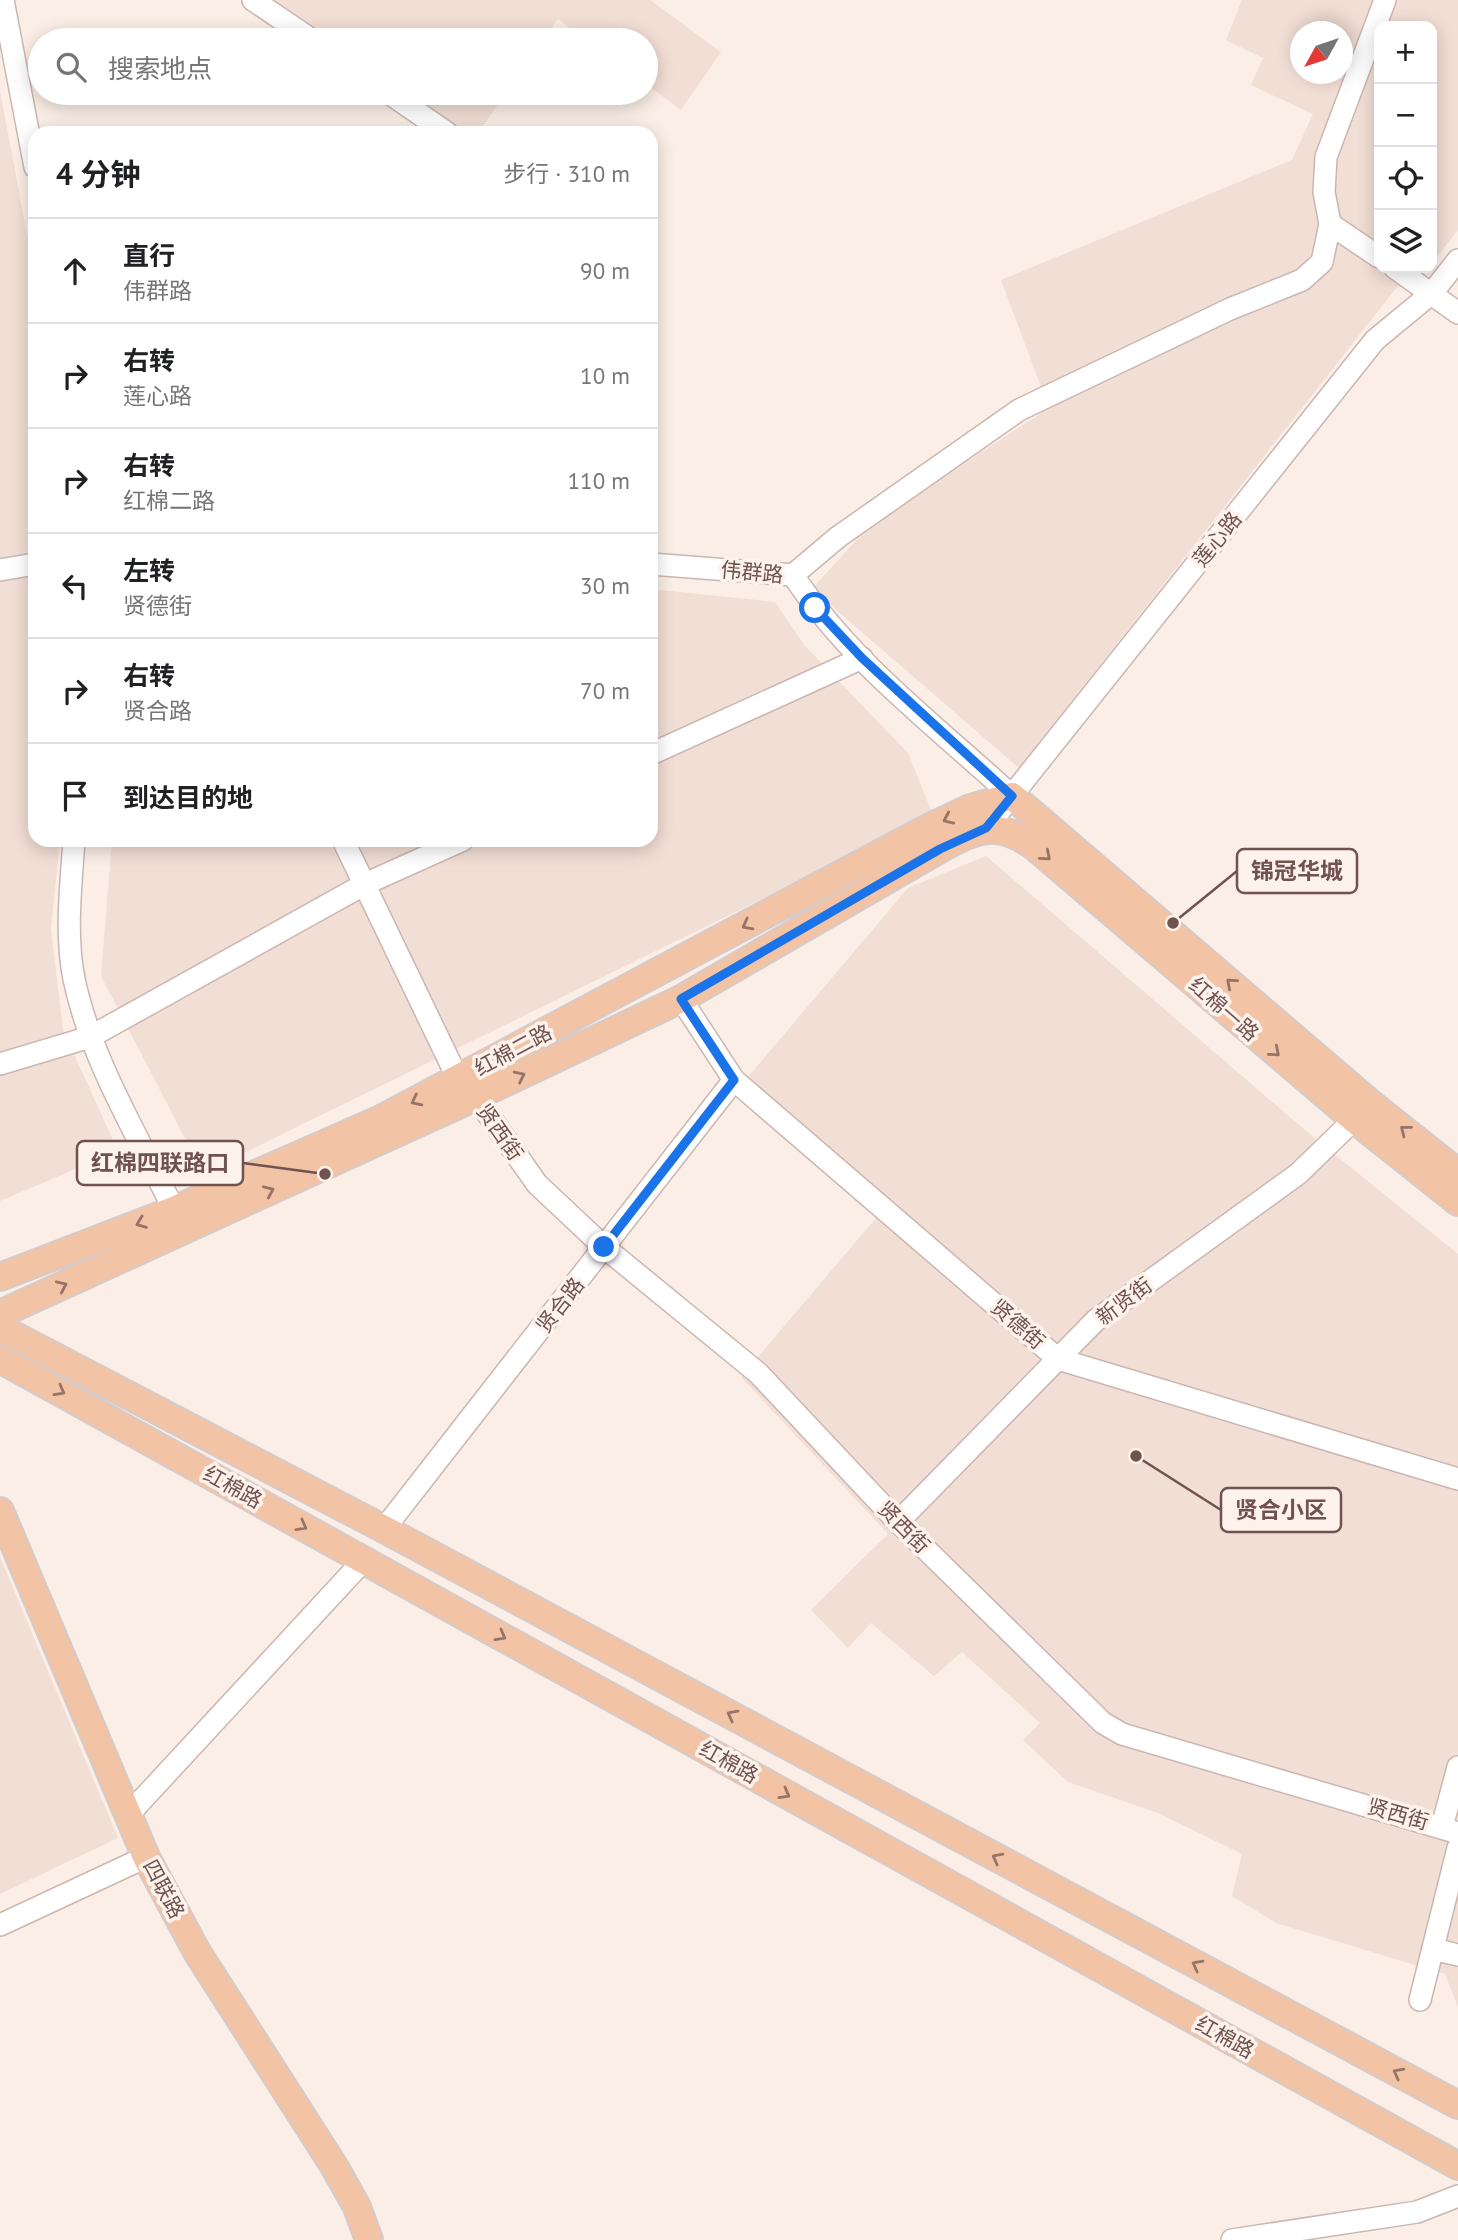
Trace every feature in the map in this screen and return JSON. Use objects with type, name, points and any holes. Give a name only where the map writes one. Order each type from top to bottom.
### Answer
[{"type":"main road","name":"红棉二路","points":[[0,1314],[467,1088],[928,828],[968,810],[1012,796]]},
{"type":"main road","name":"红棉一路","points":[[1012,796],[1363,1112],[1458,1202]]},
{"type":"main road","name":"红棉二路","points":[[0,1277],[174,1210],[381,1119],[467,1088],[681,999],[940,849],[986,828]]},
{"type":"main road","name":"红棉一路","points":[[986,828],[1004,830],[1035,847],[1363,1112],[1458,1173]]},
{"type":"main road","name":"红棉路","points":[[0,1328],[384,1529],[1458,2105]]},
{"type":"main road","name":"红棉路","points":[[0,1359],[1458,2166]]},
{"type":"main road","name":"四联路","points":[[1,1511],[146,1857],[197,1952],[334,2166],[357,2207],[369,2240]]},
{"type":"street","points":[[3,0],[28,130]]},
{"type":"street","points":[[253,0],[294,28]]},
{"type":"street","points":[[793,575],[838,537],[1019,410],[1230,309],[1302,280],[1322,262],[1330,224],[1324,192],[1326,157],[1385,0]]},
{"type":"street","points":[[406,105],[437,126]]},
{"type":"street","points":[[1330,224],[1374,254]]},
{"type":"street","name":"莲心路","points":[[986,828],[1375,340],[1432,293],[1458,260]]},
{"type":"street","points":[[1402,273],[1458,313]]},
{"type":"street","points":[[0,570],[28,565]]},
{"type":"street","name":"伟群路","points":[[658,565],[793,575],[815,608],[862,658],[1012,796]]},
{"type":"street","points":[[658,751],[862,658]]},
{"type":"street","points":[[74,847],[69,914],[73,965],[90,1037],[174,1210]]},
{"type":"street","name":"贤西街","points":[[346,847],[467,1088],[537,1184],[604,1247],[758,1373],[898,1522],[1103,1723],[1122,1734],[1450,1830]]},
{"type":"street","points":[[0,1064],[90,1037],[365,884],[447,847]]},
{"type":"street","name":"贤德街","points":[[681,999],[734,1080],[1058,1359],[1458,1479]]},
{"type":"street","name":"贤合路","points":[[384,1529],[734,1080]]},
{"type":"street","name":"新贤街","points":[[898,1522],[1096,1320],[1298,1174],[1363,1112]]},
{"type":"street","points":[[128,1815],[364,1560]]},
{"type":"street","points":[[1450,1830],[1458,1767]]},
{"type":"street","points":[[1420,2000],[1458,1847]]},
{"type":"street","points":[[0,1925],[146,1857]]},
{"type":"street","points":[[1433,1949],[1458,1955]]},
{"type":"street","points":[[1233,2240],[1417,2212],[1458,2196]]},
{"type":"shaded area","points":[[253,0],[650,0],[721,52],[681,110],[658,93],[658,28],[570,28],[558,19],[552,28],[294,28]]},
{"type":"shaded area","points":[[1242,0],[1458,0],[1458,230],[1437,257],[1437,21],[1374,21],[1374,273],[1418,273],[1397,287],[1019,768],[812,589],[870,525],[1049,408],[1001,280],[1292,160],[1313,114],[1251,85],[1263,58],[1226,40]]},
{"type":"shaded area","points":[[0,91],[28,240],[28,847],[59,847],[51,929],[63,1030],[118,1151],[0,1201]]},
{"type":"shaded area","points":[[406,105],[498,105],[483,126],[437,126]]},
{"type":"shaded area","points":[[658,590],[775,602],[805,646],[908,753],[933,815],[203,1173],[101,976],[111,847],[658,847]]},
{"type":"shaded area","points":[[986,856],[1312,1136],[1458,1254],[1458,1787],[1444,1840],[1458,1846],[1458,2007],[1445,1974],[1276,1923],[1232,1896],[1242,1854],[1158,1813],[1068,1782],[1023,1740],[1040,1723],[962,1652],[934,1676],[871,1623],[848,1648],[811,1610],[888,1534],[741,1377],[881,1212],[737,1090],[908,888]]},
{"type":"shaded area","points":[[0,1557],[118,1838],[0,1894]]},
{"type":"place","name":"锦冠华城","points":[[1173,923]]},
{"type":"place","name":"红棉四联路口","points":[[325,1174]]},
{"type":"place","name":"贤合小区","points":[[1136,1456]]},
{"type":"route","points":[[604,1247],[734,1080],[681,999],[954,841],[986,828],[1012,796],[862,658],[815,608]]}]
